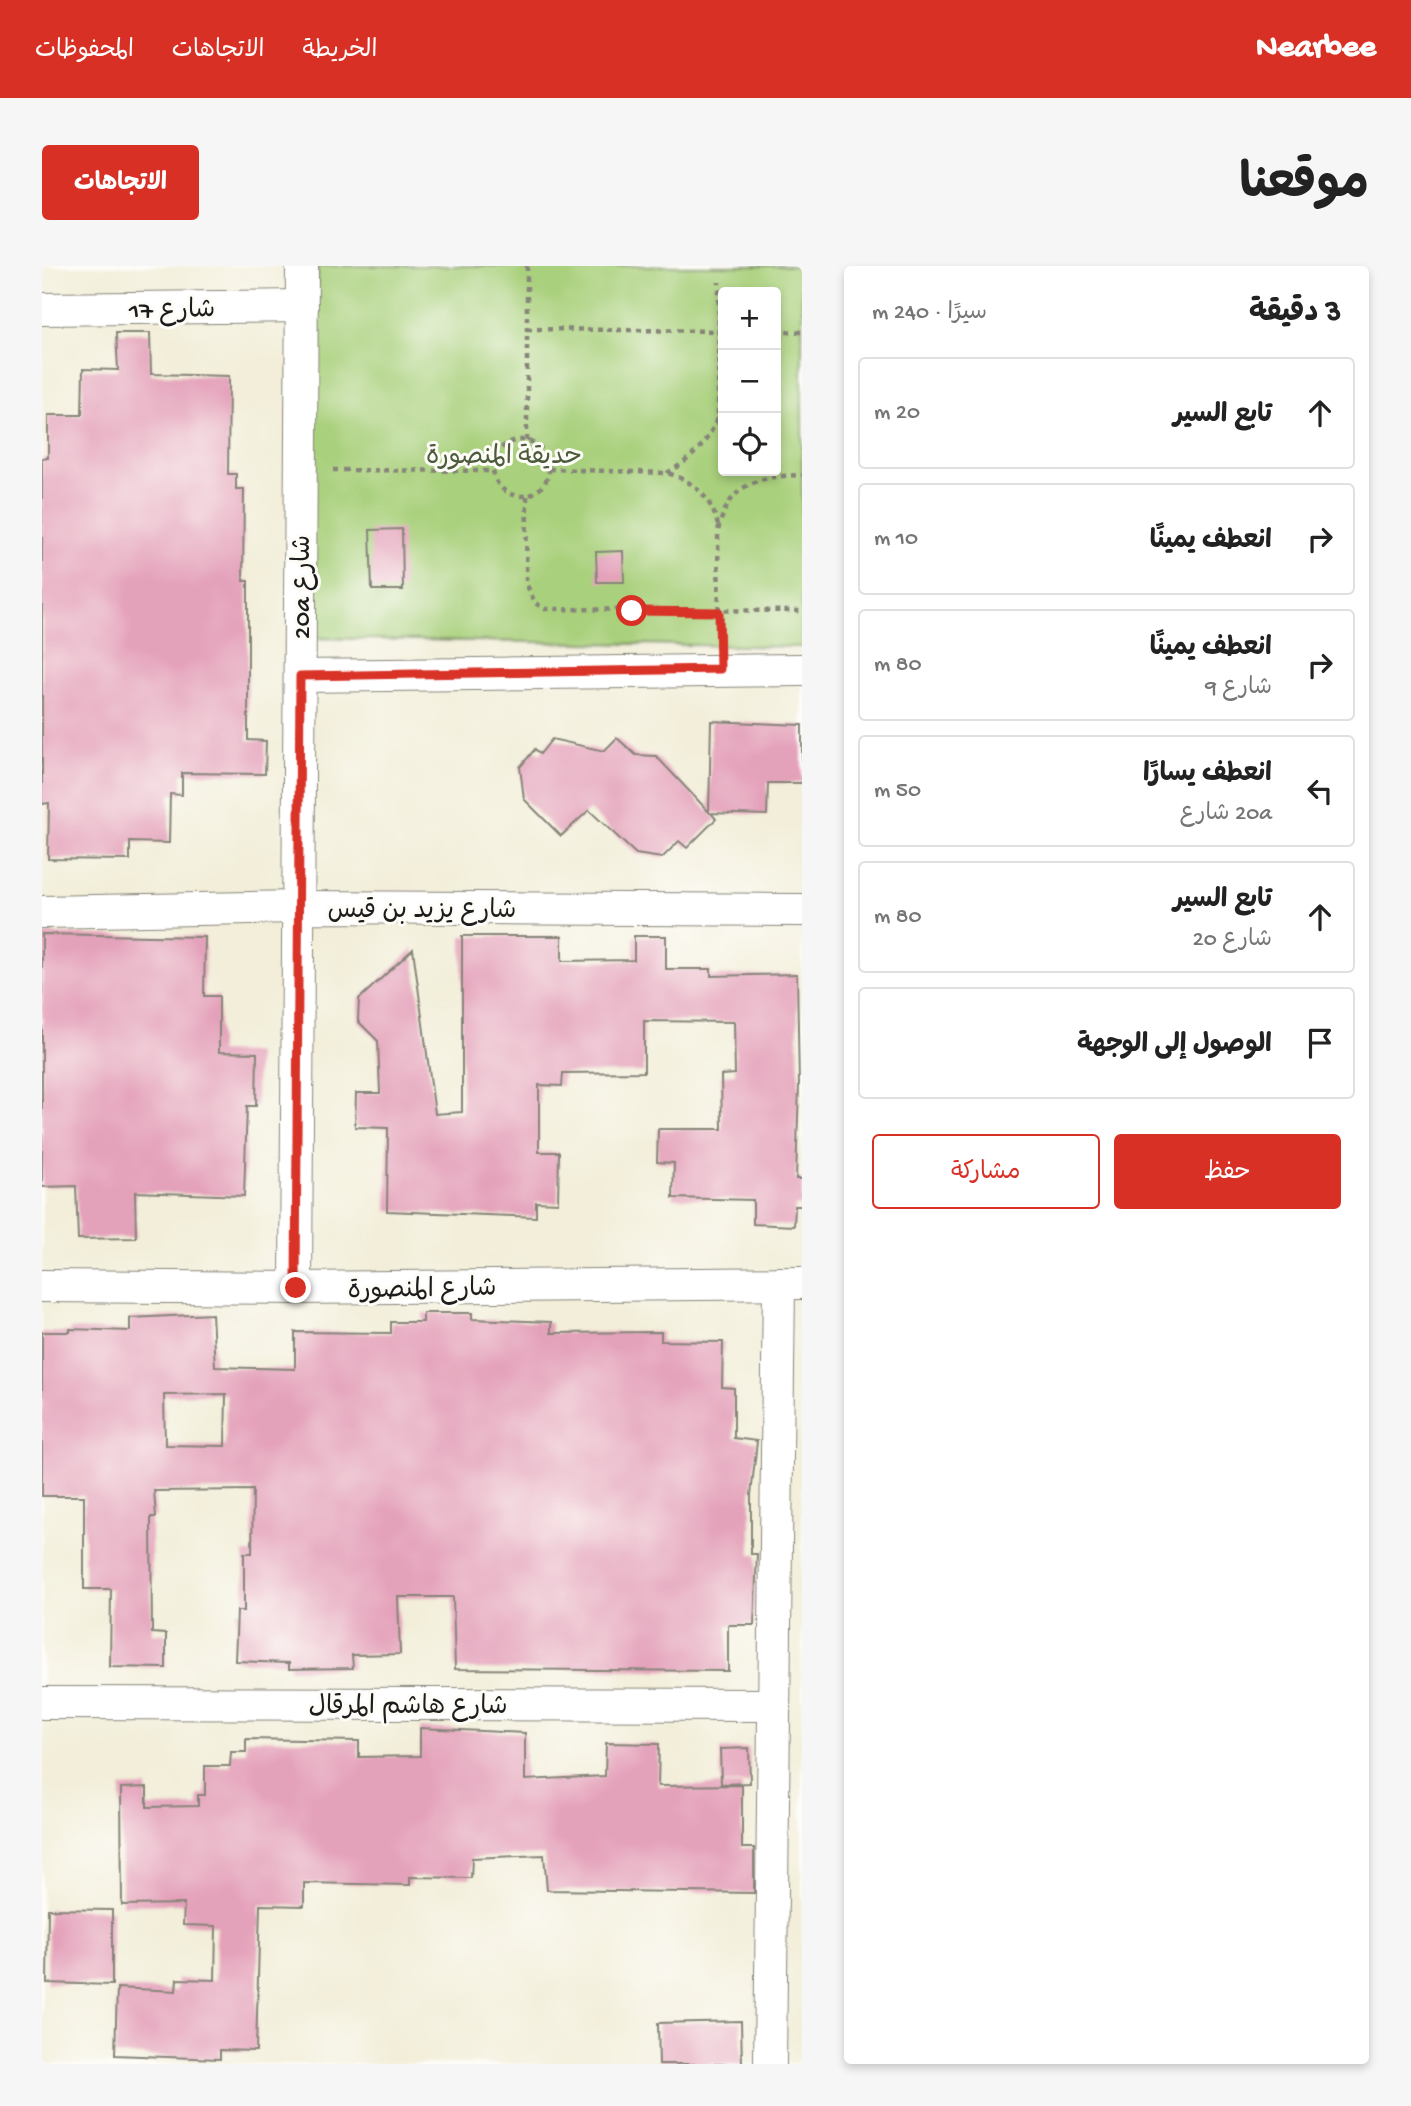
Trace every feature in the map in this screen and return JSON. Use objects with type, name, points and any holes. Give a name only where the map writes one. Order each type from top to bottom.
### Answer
[{"type":"street","name":"20a شارع","points":[[296,1288],[302,266]]},
{"type":"street","name":"شارع 17","points":[[42,309],[302,306]]},
{"type":"street","points":[[300,676],[802,670]]},
{"type":"street","name":"شارع يزيد بن قيس","points":[[42,912],[298,907],[802,910]]},
{"type":"street","points":[[770,2064],[774,1705],[790,1283]]},
{"type":"street","name":"شارع المنصورة","points":[[42,1286],[296,1288],[790,1283]]},
{"type":"street","name":"شارع هاشم المرقال","points":[[42,1703],[774,1705]]},
{"type":"path","points":[[527,266],[527,441]]},
{"type":"path","points":[[719,282],[719,287]]},
{"type":"path","points":[[527,329],[718,331]]},
{"type":"path","points":[[781,332],[802,332]]},
{"type":"path","points":[[718,413],[720,350]]},
{"type":"path","points":[[667,473],[699,450],[711,434],[718,416]]},
{"type":"path","points":[[527,441],[541,448],[549,469],[543,486],[527,496],[509,493],[501,488],[493,471],[497,454],[510,443],[527,441]]},
{"type":"path","points":[[549,469],[667,473],[680,477],[702,493],[711,504],[718,531],[720,669]]},
{"type":"path","points":[[301,470],[493,471]]},
{"type":"path","points":[[781,476],[802,475]]},
{"type":"path","points":[[718,531],[722,514],[731,499],[752,483],[776,476]]},
{"type":"path","points":[[527,496],[526,583],[535,603],[545,608],[802,611]]},
{"type":"green space","name":"حديقة المنصورة","points":[[318,266],[802,266],[802,647],[305,638]]},
{"type":"building","points":[[116,333],[150,333],[151,374],[229,376],[228,474],[236,474],[236,489],[244,489],[243,581],[248,581],[248,740],[266,741],[265,774],[182,773],[182,795],[170,794],[169,843],[130,842],[130,860],[48,859],[49,803],[42,804],[42,458],[48,458],[48,415],[82,415],[83,369],[118,370]]},
{"type":"building","points":[[402,529],[403,590],[372,590],[370,530]]},
{"type":"building","points":[[623,551],[624,582],[597,582],[596,552]]},
{"type":"building","points":[[711,721],[802,725],[802,783],[768,783],[767,815],[711,813],[716,819],[687,848],[679,841],[662,858],[636,854],[589,810],[561,836],[524,799],[520,767],[535,749],[540,754],[552,739],[604,751],[617,738],[636,755],[656,756],[709,812]]},
{"type":"building","points":[[42,934],[205,937],[204,996],[219,996],[219,1052],[257,1053],[256,1106],[247,1106],[244,1196],[135,1192],[136,1238],[78,1239],[76,1186],[42,1187]]},
{"type":"building","points":[[462,936],[562,936],[562,961],[634,960],[634,936],[666,936],[666,969],[711,969],[711,976],[797,974],[799,1085],[796,1179],[802,1179],[802,1206],[795,1206],[794,1226],[753,1224],[753,1200],[673,1198],[674,1163],[657,1162],[658,1129],[722,1129],[721,1075],[735,1074],[734,1022],[644,1021],[644,1072],[563,1073],[562,1086],[539,1085],[539,1152],[559,1152],[558,1203],[536,1202],[536,1217],[387,1211],[388,1128],[355,1127],[356,1093],[380,1093],[378,1041],[358,1021],[359,999],[413,949],[435,1114],[462,1112]]},
{"type":"building","points":[[423,1313],[472,1313],[472,1319],[551,1322],[551,1333],[661,1332],[661,1341],[723,1342],[722,1387],[734,1388],[734,1438],[757,1441],[751,1495],[751,1554],[757,1554],[754,1625],[728,1625],[728,1671],[455,1669],[453,1597],[398,1597],[400,1654],[352,1655],[353,1668],[289,1669],[289,1663],[235,1661],[237,1611],[244,1611],[244,1553],[252,1553],[253,1490],[154,1491],[156,1517],[151,1517],[152,1633],[166,1634],[166,1668],[110,1667],[111,1589],[84,1589],[84,1496],[42,1496],[42,1332],[70,1332],[70,1329],[130,1331],[130,1318],[212,1314],[215,1367],[295,1369],[295,1332],[391,1333],[391,1322],[423,1322]],"holes":[[[226,1394],[225,1446],[165,1445],[164,1395]]]},
{"type":"building","points":[[420,1728],[525,1733],[525,1780],[605,1776],[606,1743],[659,1744],[658,1786],[742,1785],[742,1848],[754,1848],[754,1893],[547,1890],[544,1855],[472,1858],[471,1878],[410,1877],[410,1885],[304,1883],[304,1906],[260,1905],[256,2051],[220,2050],[220,2059],[115,2055],[117,1988],[176,1991],[177,1979],[215,1980],[216,1926],[183,1925],[184,1904],[122,1905],[121,1788],[147,1787],[147,1807],[198,1806],[198,1795],[205,1795],[205,1766],[230,1766],[231,1752],[246,1752],[246,1739],[359,1741],[359,1757],[420,1756]]},
{"type":"building","points":[[749,1748],[750,1783],[721,1784],[720,1749]]},
{"type":"building","points":[[48,1909],[112,1910],[112,1985],[47,1983]]},
{"type":"building","points":[[741,2021],[742,2064],[659,2064],[658,2023]]},
{"type":"route","points":[[296,1288],[300,676],[720,669],[719,612],[632,611]]}]
